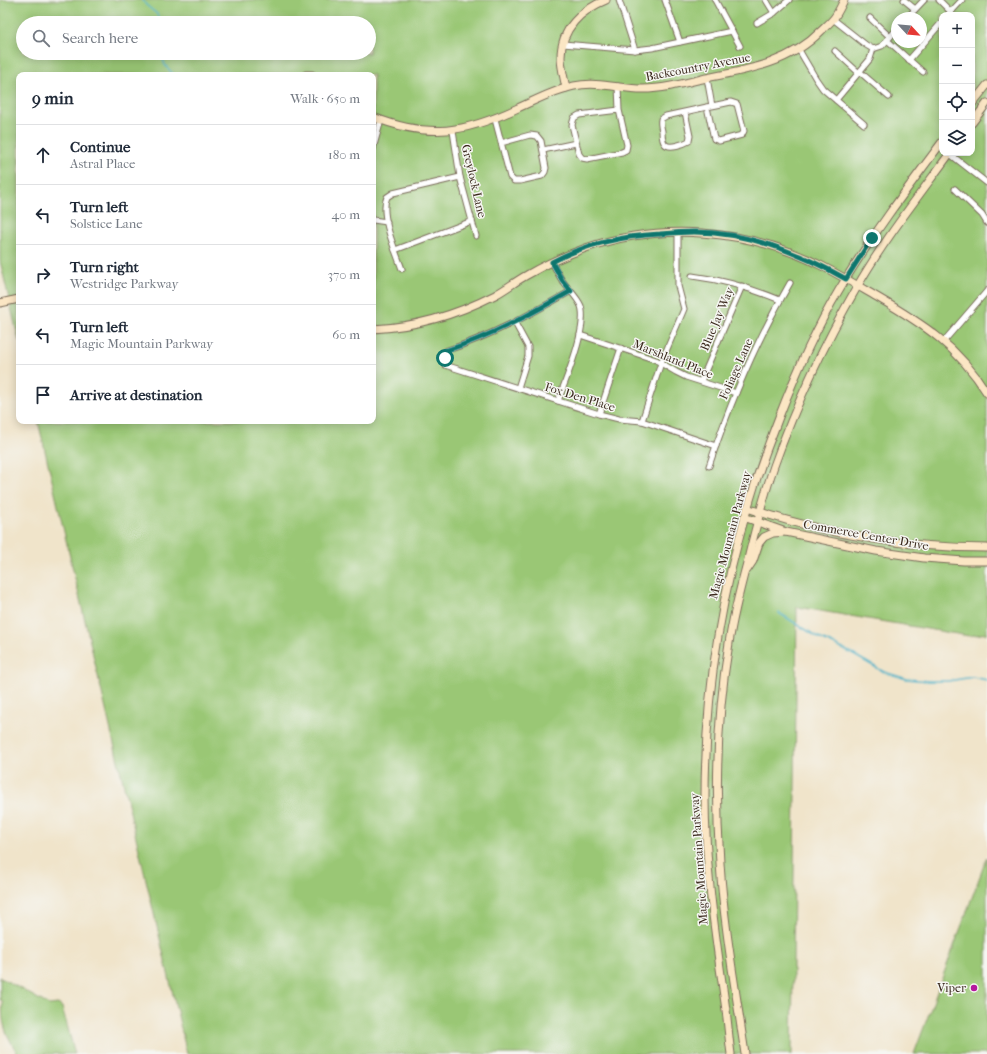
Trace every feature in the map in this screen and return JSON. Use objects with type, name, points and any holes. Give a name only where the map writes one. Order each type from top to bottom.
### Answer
[{"type":"street","points":[[566,88],[561,55],[566,35],[580,14],[589,7],[606,0]]},
{"type":"street","points":[[619,0],[635,50]]},
{"type":"street","points":[[665,0],[680,42]]},
{"type":"street","points":[[715,0],[740,46]]},
{"type":"street","points":[[766,0],[774,13]]},
{"type":"street","points":[[757,23],[774,13],[789,0]]},
{"type":"street","name":"Backcountry Avenue","points":[[376,118],[402,127],[422,130],[453,131],[495,119],[544,96],[566,88],[592,84],[643,89],[656,88],[761,66],[774,62],[799,50],[833,19],[844,0]]},
{"type":"street","points":[[904,0],[915,10],[924,0]]},
{"type":"street","points":[[939,0],[949,12]]},
{"type":"street","points":[[951,12],[962,0]]},
{"type":"street","points":[[870,18],[909,60],[923,72]]},
{"type":"street","points":[[833,19],[873,49],[882,46],[891,36]]},
{"type":"street","points":[[909,60],[939,25]]},
{"type":"street","points":[[563,44],[635,50],[652,48],[732,31]]},
{"type":"street","points":[[836,100],[870,60],[873,49]]},
{"type":"street","points":[[799,50],[819,84],[864,124]]},
{"type":"street","points":[[835,51],[888,97]]},
{"type":"street","points":[[685,112],[690,136],[689,141],[671,146],[666,145],[661,130],[661,119],[666,116],[685,112],[709,107],[731,102],[737,104],[744,131],[742,135],[719,141],[713,138],[709,107],[708,78]]},
{"type":"street","points":[[975,100],[987,85]]},
{"type":"street","points":[[618,86],[619,110],[627,145],[626,150],[584,159],[579,154],[572,125],[576,116],[619,110]]},
{"type":"street","points":[[974,120],[987,103]]},
{"type":"street","points":[[495,119],[501,143],[510,177],[517,182],[542,176],[544,174],[546,168],[539,138],[534,135],[501,143]]},
{"type":"street","points":[[376,138],[381,120]]},
{"type":"street","name":"Greylock Lane","points":[[453,131],[460,177],[476,236]]},
{"type":"street","points":[[543,150],[576,143]]},
{"type":"street","name":"Magic Mountain Parkway","points":[[731,1054],[709,884],[705,818],[705,773],[709,704],[720,620],[731,564],[763,460],[788,394],[813,339],[846,279],[886,217],[939,146]]},
{"type":"street","name":"Magic Mountain Parkway","points":[[744,1054],[723,900],[720,863],[718,770],[720,724],[728,644],[760,512],[774,467],[805,389],[834,327],[858,286],[900,221],[948,156]]},
{"type":"street","points":[[954,156],[987,184]]},
{"type":"street","points":[[402,269],[387,222],[384,205],[386,197],[393,193],[460,177]]},
{"type":"street","points":[[955,189],[982,215],[987,223]]},
{"type":"street","points":[[376,220],[387,222]]},
{"type":"street","points":[[395,250],[472,221]]},
{"type":"street","points":[[376,329],[420,322],[464,308],[497,294],[552,262],[586,248],[613,240],[641,235],[694,232],[720,234],[768,244],[802,257],[858,286],[926,327],[944,341],[976,376],[987,393]]},
{"type":"street","points":[[642,421],[661,363],[684,310],[678,286],[678,233]]},
{"type":"street","points":[[552,262],[562,280],[581,306],[583,315],[580,335],[558,401]]},
{"type":"street","points":[[692,276],[724,281],[780,300]]},
{"type":"street","name":"Foliage Lane","points":[[709,466],[736,393],[755,350],[790,283]]},
{"type":"street","name":"Blue Jay Way","points":[[701,382],[742,286]]},
{"type":"street","points":[[518,388],[528,356],[528,347],[515,323],[571,291]]},
{"type":"street","points":[[944,341],[987,291]]},
{"type":"street","points":[[0,303],[16,300]]},
{"type":"street","name":"Fox Den Place","points":[[515,323],[481,339],[445,351],[445,365],[599,414],[619,419],[642,421],[716,446]]},
{"type":"street","name":"Marshland Place","points":[[580,335],[661,363],[676,372],[701,382],[736,393]]},
{"type":"street","points":[[599,414],[620,348]]},
{"type":"street","name":"Commerce Center Drive","points":[[747,508],[806,526],[843,535],[886,542],[952,548],[987,548]]},
{"type":"street","name":"Commerce Center Drive","points":[[744,518],[786,532],[844,545],[924,558],[987,561]]},
{"type":"street","points":[[744,575],[753,561],[757,548],[762,539],[768,535],[786,532]]},
{"type":"green space","points":[[0,0],[987,0],[987,633],[969,636],[797,607],[792,1054],[187,1054],[39,424],[376,424],[376,72],[16,72],[16,328],[0,261]]},
{"type":"green space","points":[[987,857],[987,1054],[914,1054]]},
{"type":"green space","points":[[0,977],[49,1005],[58,1004],[62,1007],[75,1054],[18,1054],[5,1029],[2,1009],[3,1001],[0,1000]]},
{"type":"waterway","points":[[143,0],[158,16]]},
{"type":"waterway","points":[[163,60],[165,65],[171,72]]},
{"type":"waterway","points":[[779,613],[821,639],[845,650],[884,672],[907,679],[929,681],[948,681],[973,677],[987,680]]},
{"type":"place","name":"Viper","points":[[974,988]]},
{"type":"route","points":[[445,358],[445,351],[481,339],[515,323],[571,291],[562,280],[552,262],[586,248],[613,240],[641,235],[694,232],[720,234],[768,244],[796,254],[846,279],[872,238]]}]
